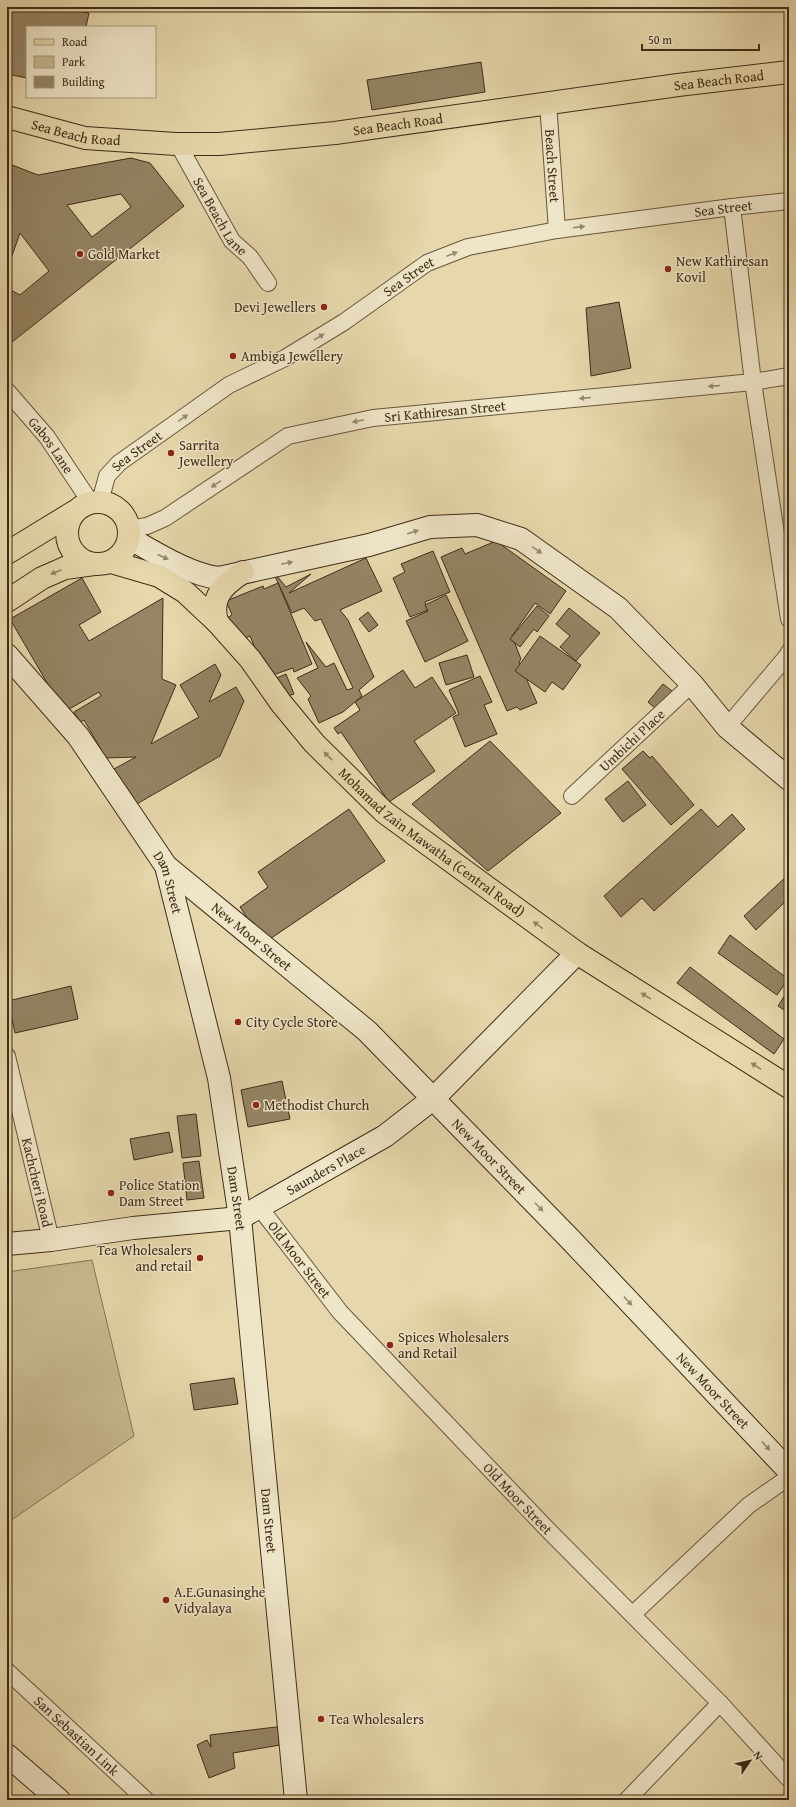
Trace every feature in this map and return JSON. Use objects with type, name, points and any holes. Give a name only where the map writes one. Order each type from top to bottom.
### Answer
[{"type":"main road","name":"Sea Beach Road","points":[[7,117],[85,138],[178,144],[218,144],[336,133],[548,103],[789,72]]},
{"type":"main road","points":[[88,506],[69,520],[67,530],[68,540],[71,548],[77,556],[85,562],[102,563]]},
{"type":"main road","points":[[7,553],[88,506],[117,508],[124,515],[129,534],[125,550],[102,563],[64,568],[42,578],[7,601]]},
{"type":"main road","points":[[129,534],[156,553],[207,576],[219,578],[369,545],[430,527],[477,525],[521,539],[618,608],[692,684],[727,727],[789,779]]},
{"type":"main road","name":"Mohamad Zain Mawatha (Central Road)","points":[[102,563],[159,576],[186,592],[217,622],[250,659],[281,703],[314,743],[384,812],[577,953],[789,1087]]},
{"type":"main road","points":[[217,622],[214,608],[217,597],[226,584],[243,572]]},
{"type":"main road","name":"Dam Street","points":[[7,656],[78,736],[166,866],[219,1078],[240,1218],[296,1800]]},
{"type":"main road","name":"New Moor Street","points":[[166,866],[367,1031],[434,1098],[789,1471]]},
{"type":"main road","name":"Saunders Place","points":[[7,1244],[50,1240],[133,1228],[240,1218],[260,1208],[385,1136],[434,1098],[577,953]]},
{"type":"main road","points":[[7,1754],[59,1800]]},
{"type":"street","name":"Beach Street","points":[[548,103],[557,230]]},
{"type":"street","name":"Sea Beach Lane","points":[[178,144],[232,241],[250,257],[268,283]]},
{"type":"street","name":"Sea Street","points":[[88,506],[107,476],[119,462],[230,385],[285,358],[344,322],[427,263],[468,248],[557,230],[789,201]]},
{"type":"street","points":[[732,207],[753,382],[785,561],[789,619]]},
{"type":"street","name":"Sri Kathiresan Street","points":[[129,534],[165,518],[288,436],[373,418],[753,382],[789,376]]},
{"type":"street","name":"Gabos Lane","points":[[7,392],[47,437],[88,506]]},
{"type":"street","points":[[727,727],[789,652]]},
{"type":"street","name":"Umbichi Place","points":[[572,796],[692,684]]},
{"type":"street","name":"Kachcheri Road","points":[[7,1056],[50,1240]]},
{"type":"street","name":"Old Moor Street","points":[[260,1208],[340,1312],[549,1531],[720,1703],[789,1779]]},
{"type":"street","points":[[633,1614],[749,1505],[789,1477]]},
{"type":"street","name":"San Sebastian Link","points":[[7,1671],[146,1800]]},
{"type":"street","points":[[627,1800],[720,1703]]},
{"type":"green space","points":[[92,1260],[134,1436],[7,1523],[7,1272]]},
{"type":"building","points":[[7,7],[55,7],[89,13],[86,26],[26,26],[26,78],[7,74]]},
{"type":"building","points":[[481,62],[485,92],[372,110],[367,80]]},
{"type":"building","name":"Gold Market","points":[[131,158],[150,163],[184,206],[7,346],[7,288],[20,295],[49,271],[20,233],[7,270],[7,163],[38,175]],"holes":[[[121,194],[131,207],[92,237],[67,205]]]},
{"type":"building","points":[[619,302],[631,368],[591,376],[586,308]]},
{"type":"building","points":[[496,541],[566,591],[550,614],[535,603],[512,636],[521,659],[519,662],[537,703],[520,710],[517,707],[507,711],[441,557],[462,548],[465,554]]},
{"type":"building","points":[[433,551],[450,592],[425,602],[428,610],[410,617],[393,578],[405,572],[401,564]]},
{"type":"building","points":[[366,558],[382,591],[340,610],[348,620],[374,677],[359,690],[362,696],[343,712],[319,723],[308,699],[311,696],[297,678],[318,668],[306,642],[326,667],[334,663],[347,690],[353,688],[321,619],[315,621],[304,608],[292,613],[272,570],[286,587],[311,574],[289,593]]},
{"type":"building","points":[[82,578],[101,612],[79,625],[89,641],[163,598],[162,679],[176,685],[151,744],[199,717],[180,685],[215,664],[221,675],[209,702],[236,687],[244,701],[220,756],[135,805],[114,769],[136,757],[106,758],[84,720],[80,722],[74,712],[101,696],[99,692],[64,712],[10,619]]},
{"type":"building","points":[[278,583],[312,664],[294,672],[293,668],[267,677],[250,636],[237,641],[227,618],[232,615],[226,601],[263,586],[264,589]]},
{"type":"building","points":[[446,595],[468,641],[425,662],[406,621],[428,611],[425,605]]},
{"type":"building","points":[[537,606],[549,616],[537,632],[534,629],[520,647],[510,639]]},
{"type":"building","points":[[569,608],[600,633],[576,661],[560,647],[570,636],[556,624]]},
{"type":"building","points":[[368,612],[378,625],[369,632],[359,619]]},
{"type":"building","points":[[540,636],[581,665],[563,690],[552,682],[545,692],[515,671]]},
{"type":"building","points":[[467,655],[474,677],[446,685],[439,663]]},
{"type":"building","points":[[403,670],[415,688],[432,677],[456,713],[414,741],[435,771],[389,802],[341,732],[338,734],[334,728],[360,710],[355,702]]},
{"type":"building","points":[[286,674],[294,694],[279,699],[272,680]]},
{"type":"building","points":[[480,676],[492,702],[484,705],[497,734],[465,747],[453,717],[459,714],[449,690]]},
{"type":"building","points":[[663,684],[672,691],[657,710],[648,702]]},
{"type":"building","points":[[490,741],[561,813],[488,871],[412,804]]},
{"type":"building","points":[[643,751],[650,758],[652,756],[694,805],[671,825],[622,769]]},
{"type":"building","points":[[628,781],[646,805],[623,822],[605,799]]},
{"type":"building","points":[[349,809],[385,861],[264,943],[240,907],[268,887],[258,872]]},
{"type":"building","points":[[701,809],[718,827],[732,814],[745,829],[654,911],[642,898],[621,917],[604,896]]},
{"type":"building","points":[[789,874],[789,898],[756,930],[744,916]]},
{"type":"building","points":[[730,935],[788,979],[777,995],[718,953]]},
{"type":"building","points":[[690,967],[784,1039],[774,1054],[677,983]]},
{"type":"building","points":[[71,986],[78,1019],[15,1033],[8,1001]]},
{"type":"building","points":[[789,989],[789,1013],[778,1006]]},
{"type":"building","points":[[282,1081],[290,1119],[248,1127],[241,1090]]},
{"type":"building","points":[[196,1114],[201,1156],[182,1158],[177,1116]]},
{"type":"building","points":[[169,1132],[173,1152],[134,1160],[130,1139]]},
{"type":"building","points":[[199,1161],[204,1198],[187,1200],[183,1163]]},
{"type":"building","points":[[234,1378],[238,1404],[194,1410],[190,1384]]},
{"type":"building","points":[[284,1726],[286,1744],[233,1753],[235,1768],[209,1778],[197,1745],[207,1740],[211,1747],[210,1735]]},
{"type":"place","name":"Gold Market","points":[[80,254]]},
{"type":"place","name":"New Kathiresan Kovil","points":[[668,269]]},
{"type":"place","name":"Devi Jewellers","points":[[324,307]]},
{"type":"place","name":"Ambiga Jewellery","points":[[233,356]]},
{"type":"place","name":"Sarrita Jewellery","points":[[171,453]]},
{"type":"place","name":"City Cycle Store","points":[[238,1022]]},
{"type":"place","name":"Methodist Church","points":[[256,1105]]},
{"type":"place","name":"Police Station Dam Street","points":[[111,1193]]},
{"type":"place","name":"Tea Wholesalers and retail","points":[[200,1258]]},
{"type":"place","name":"Spices Wholesalers and Retail","points":[[390,1345]]},
{"type":"place","name":"A.E.Gunasinghe Vidyalaya","points":[[166,1600]]},
{"type":"place","name":"Tea Wholesalers","points":[[321,1719]]}]
